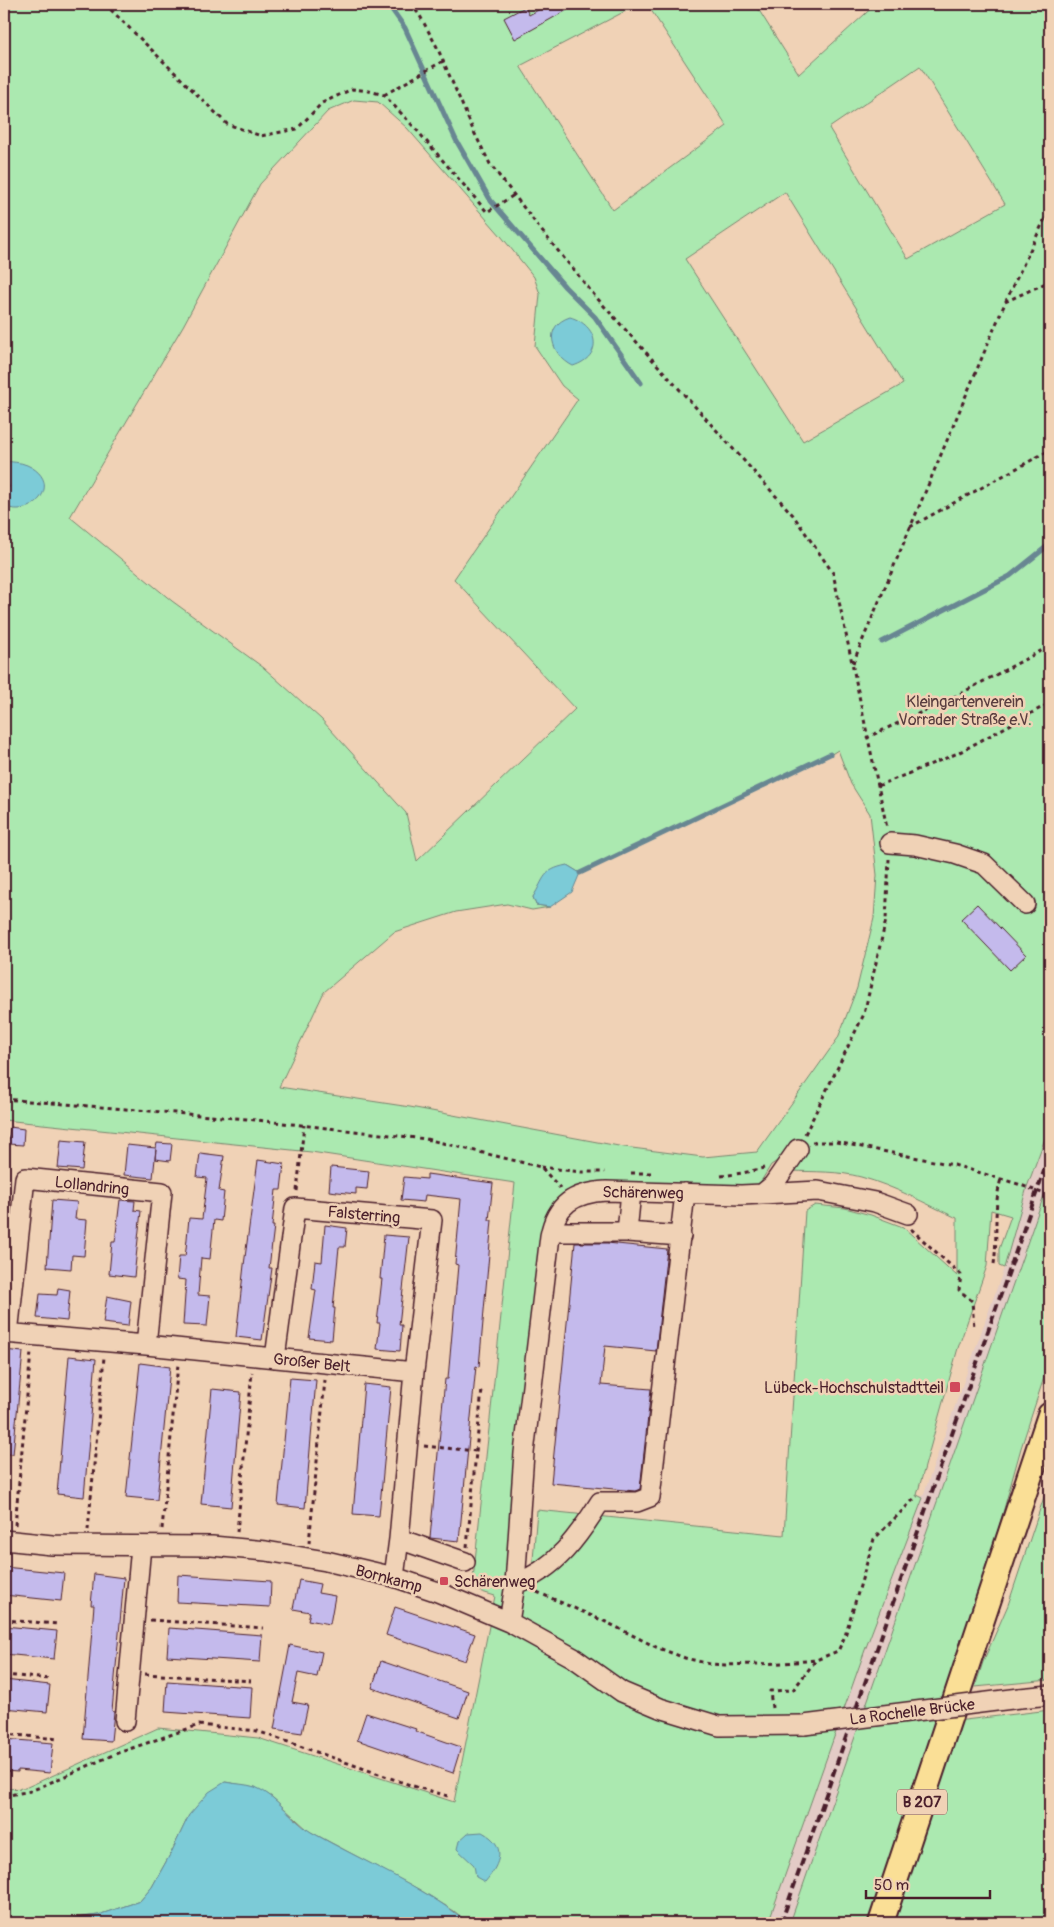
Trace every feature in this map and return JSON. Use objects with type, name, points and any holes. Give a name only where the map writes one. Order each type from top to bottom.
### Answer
[{"type":"main road","name":"B 207","points":[[881,1923],[1044,1453],[1050,1415]]},
{"type":"street","points":[[890,843],[923,847],[984,864],[1025,904]]},
{"type":"street","points":[[762,1194],[788,1166],[803,1144]]},
{"type":"street","name":"Lollandring","points":[[6,1334],[25,1178],[162,1192],[146,1345]]},
{"type":"street","name":"Schärenweg","points":[[571,1199],[589,1192],[741,1195],[818,1191],[875,1202],[908,1214]]},
{"type":"street","points":[[627,1232],[631,1192]]},
{"type":"street","points":[[515,1584],[544,1570],[568,1547],[585,1526],[600,1502],[637,1502],[650,1497],[686,1193]]},
{"type":"street","points":[[509,1622],[515,1584],[524,1453],[552,1222],[571,1199]]},
{"type":"street","points":[[275,1358],[295,1208]]},
{"type":"street","name":"Falsterring","points":[[295,1208],[432,1220],[414,1372]]},
{"type":"street","points":[[551,1232],[627,1232],[681,1236]]},
{"type":"street","name":"Großer Belt","points":[[6,1334],[106,1341],[414,1372]]},
{"type":"street","points":[[394,1578],[414,1372]]},
{"type":"street","name":"Bornkamp","points":[[9,1535],[52,1545],[212,1546],[266,1551],[326,1561],[394,1578],[438,1592],[509,1622],[574,1658],[622,1692],[660,1708],[719,1726],[804,1725]]},
{"type":"street","points":[[399,1539],[465,1562]]},
{"type":"street","points":[[125,1722],[141,1546]]},
{"type":"street","name":"La Rochelle Brücke","points":[[804,1725],[1050,1695]]},
{"type":"path","points":[[105,4],[227,124],[261,136],[297,128],[322,102],[352,89],[369,91],[384,95],[487,212],[514,196]]},
{"type":"path","points":[[410,4],[437,46],[490,164],[595,296],[793,514],[833,573],[853,664],[866,738],[890,843],[886,920],[864,1014],[803,1144],[836,1142],[954,1165],[1050,1196]]},
{"type":"path","points":[[384,95],[443,62]]},
{"type":"path","points":[[853,664],[909,527],[1005,303],[1050,208]]},
{"type":"path","points":[[1005,303],[1050,282]]},
{"type":"path","points":[[909,527],[1050,450]]},
{"type":"path","points":[[866,738],[954,697],[1050,646]]},
{"type":"path","points":[[878,786],[958,753],[1050,703]]},
{"type":"path","points":[[4,1099],[304,1124],[426,1140],[541,1167],[581,1172],[608,1172]]},
{"type":"path","points":[[295,1208],[304,1124]]},
{"type":"path","points":[[712,1176],[788,1166]]},
{"type":"path","points":[[541,1167],[571,1199]]},
{"type":"path","points":[[627,1172],[664,1174]]},
{"type":"path","points":[[994,1264],[997,1242],[997,1193],[1001,1179]]},
{"type":"path","points":[[908,1214],[908,1227],[961,1275],[959,1290],[972,1301],[974,1328]]},
{"type":"path","points":[[9,1535],[32,1336]]},
{"type":"path","points":[[88,1535],[106,1341]]},
{"type":"path","points":[[161,1536],[180,1348]]},
{"type":"path","points":[[236,1538],[254,1356]]},
{"type":"path","points":[[309,1546],[327,1363]]},
{"type":"path","points":[[465,1562],[482,1390]]},
{"type":"path","points":[[408,1444],[476,1451]]},
{"type":"path","points":[[515,1584],[590,1615],[656,1648],[685,1658],[725,1665],[816,1660],[838,1651],[845,1636],[874,1539],[917,1496]]},
{"type":"path","points":[[134,1619],[263,1628]]},
{"type":"path","points":[[4,1620],[58,1624]]},
{"type":"path","points":[[772,1714],[770,1691],[794,1690],[816,1660]]},
{"type":"path","points":[[130,1673],[251,1681]]},
{"type":"path","points":[[4,1675],[51,1679]]},
{"type":"path","points":[[4,1796],[32,1791],[115,1754],[199,1725],[257,1731],[413,1786],[448,1796]]},
{"type":"path","points":[[4,1734],[59,1739]]},
{"type":"shaded area","points":[[1050,1125],[1050,1178],[790,1923],[768,1923],[865,1650],[923,1498],[917,1496],[923,1496],[1004,1268],[1027,1187]]},
{"type":"green space","name":"Kleingartenverein Vorrader Straße e.V.","points":[[4,4],[639,4],[520,66],[613,210],[727,126],[647,4],[755,4],[799,74],[876,4],[1050,4],[1050,1125],[1027,1187],[1004,1268],[999,1266],[999,1249],[1011,1216],[991,1210],[987,1266],[958,1348],[917,1495],[923,1498],[865,1650],[768,1923],[469,1923],[454,1911],[420,1890],[309,1831],[272,1797],[255,1787],[225,1782],[189,1815],[152,1887],[140,1901],[98,1915],[51,1923],[4,1923],[4,1789],[25,1788],[158,1728],[258,1738],[454,1802],[495,1596],[472,1589],[515,1183],[311,1152],[4,1120],[4,506],[11,509],[20,464],[4,461]],"holes":[[[920,66],[1005,204],[908,259],[829,128]],[[354,100],[378,102],[407,128],[501,236],[534,277],[540,294],[535,346],[562,386],[578,399],[454,579],[575,709],[417,861],[406,813],[321,719],[264,668],[172,601],[70,517],[183,326],[260,184],[328,111]],[[785,192],[903,384],[803,441],[685,259]],[[838,750],[851,784],[870,814],[877,875],[874,918],[857,988],[838,1038],[757,1152],[703,1157],[624,1147],[410,1107],[279,1087],[324,992],[394,932],[456,912],[507,904],[532,910],[550,907],[536,905],[533,897],[538,890],[567,865],[580,873]],[[791,1152],[792,1171],[853,1175],[886,1185],[922,1201],[957,1218],[957,1276],[903,1227],[845,1208],[815,1205],[805,1211],[784,1535],[537,1510],[531,1585],[507,1581],[542,1228],[550,1212],[567,1194],[590,1183],[745,1189],[760,1183],[771,1165]]]},
{"type":"green space","points":[[1050,1178],[1050,1359],[1021,1448],[980,1595],[939,1723],[1050,1710],[1050,1923],[790,1923]]},
{"type":"green space","points":[[1050,1479],[1050,1680],[975,1687],[983,1662],[1008,1605]]},
{"type":"water","points":[[570,317],[587,327],[592,333],[594,341],[590,355],[573,366],[559,355],[553,341],[556,327],[561,321]]},
{"type":"water","points":[[4,461],[25,464],[38,472],[44,481],[44,489],[41,497],[34,504],[25,508],[15,509],[4,506],[4,488],[10,487],[4,479]]},
{"type":"water","points":[[567,865],[580,873],[572,892],[550,907],[536,905],[533,897],[548,872]]},
{"type":"water","points":[[225,1782],[252,1786],[263,1791],[311,1832],[412,1885],[451,1909],[469,1923],[51,1923],[98,1915],[140,1901],[152,1887],[189,1815],[209,1792]]},
{"type":"water","points":[[482,1832],[495,1843],[499,1855],[495,1868],[485,1882],[476,1877],[474,1865],[457,1849],[459,1841],[468,1833]]},
{"type":"building","points":[[549,4],[578,4],[515,39],[504,18],[525,7],[529,15]]},
{"type":"building","points":[[977,904],[1026,955],[1010,970],[961,919]]},
{"type":"building","points":[[10,1127],[24,1129],[23,1145],[8,1144]]},
{"type":"building","points":[[61,1140],[85,1142],[82,1170],[58,1168]]},
{"type":"building","points":[[157,1143],[172,1144],[170,1161],[155,1159],[156,1149],[153,1178],[124,1175],[127,1145],[156,1148]]},
{"type":"building","points":[[200,1153],[224,1156],[219,1191],[224,1192],[221,1221],[214,1220],[210,1259],[201,1258],[198,1295],[210,1296],[207,1326],[183,1325],[186,1280],[177,1279],[179,1256],[185,1256],[189,1218],[202,1219],[207,1178],[197,1177]]},
{"type":"building","points":[[258,1160],[284,1164],[281,1190],[276,1190],[269,1268],[272,1268],[262,1340],[236,1337]]},
{"type":"building","points":[[331,1167],[369,1171],[367,1189],[356,1188],[356,1194],[329,1191]]},
{"type":"building","points":[[427,1174],[493,1183],[489,1220],[492,1220],[479,1367],[476,1366],[459,1541],[430,1538],[445,1379],[448,1379],[458,1265],[455,1264],[461,1199],[425,1195],[424,1202],[401,1200],[404,1177],[427,1179]]},
{"type":"building","points":[[52,1200],[77,1202],[75,1219],[87,1220],[84,1256],[72,1255],[71,1269],[47,1267]]},
{"type":"building","points":[[120,1200],[135,1201],[134,1210],[141,1211],[134,1277],[109,1274],[112,1242],[115,1242]]},
{"type":"building","points":[[325,1225],[347,1228],[345,1247],[339,1247],[332,1340],[309,1338],[316,1290],[312,1289],[315,1261],[322,1262]]},
{"type":"building","points":[[384,1235],[409,1237],[399,1325],[402,1325],[400,1351],[377,1349],[380,1323],[377,1323]]},
{"type":"building","points":[[575,1243],[607,1243],[667,1249],[656,1351],[605,1346],[601,1385],[651,1389],[640,1489],[635,1491],[551,1483]]},
{"type":"building","points":[[58,1288],[70,1290],[67,1321],[37,1318],[40,1294],[57,1295]]},
{"type":"building","points":[[107,1296],[131,1301],[128,1326],[103,1323]]},
{"type":"building","points":[[4,1350],[23,1352],[13,1454],[4,1454]]},
{"type":"building","points":[[69,1356],[96,1359],[84,1497],[57,1494]]},
{"type":"building","points":[[140,1363],[170,1367],[157,1500],[126,1497]]},
{"type":"building","points":[[290,1378],[316,1380],[305,1508],[278,1505]]},
{"type":"building","points":[[364,1384],[391,1387],[379,1516],[353,1514]]},
{"type":"building","points":[[212,1389],[241,1392],[231,1507],[201,1504]]},
{"type":"building","points":[[4,1567],[64,1573],[61,1601],[4,1595]]},
{"type":"building","points":[[94,1574],[124,1578],[111,1741],[83,1739],[94,1605],[91,1605]]},
{"type":"building","points":[[178,1575],[271,1581],[270,1607],[177,1602]]},
{"type":"building","points":[[299,1580],[320,1584],[318,1593],[335,1596],[330,1624],[308,1620],[310,1612],[293,1609]]},
{"type":"building","points":[[395,1607],[475,1634],[465,1661],[386,1635]]},
{"type":"building","points":[[4,1626],[57,1631],[54,1659],[4,1654]]},
{"type":"building","points":[[169,1628],[262,1635],[260,1662],[167,1656]]},
{"type":"building","points":[[290,1645],[322,1652],[317,1677],[298,1673],[292,1702],[308,1705],[302,1733],[274,1729]]},
{"type":"building","points":[[381,1661],[468,1691],[459,1718],[372,1688]]},
{"type":"building","points":[[4,1680],[50,1685],[47,1712],[4,1708]]},
{"type":"building","points":[[167,1681],[252,1687],[250,1718],[165,1712]]},
{"type":"building","points":[[366,1713],[416,1729],[415,1731],[461,1747],[453,1773],[357,1740]]},
{"type":"building","points":[[4,1739],[53,1743],[50,1773],[18,1770],[18,1772],[4,1771]]},
{"type":"waterway","points":[[388,4],[405,28],[456,140],[491,201],[565,287],[595,317],[641,383]]},
{"type":"waterway","points":[[882,642],[1010,576],[1050,544]]},
{"type":"waterway","points":[[580,873],[830,754]]},
{"type":"railway","points":[[781,1923],[1050,1154]]},
{"type":"place","name":"Lübeck-Hochschulstadtteil","points":[[955,1387]]},
{"type":"place","name":"Schärenweg","points":[[444,1581]]}]
